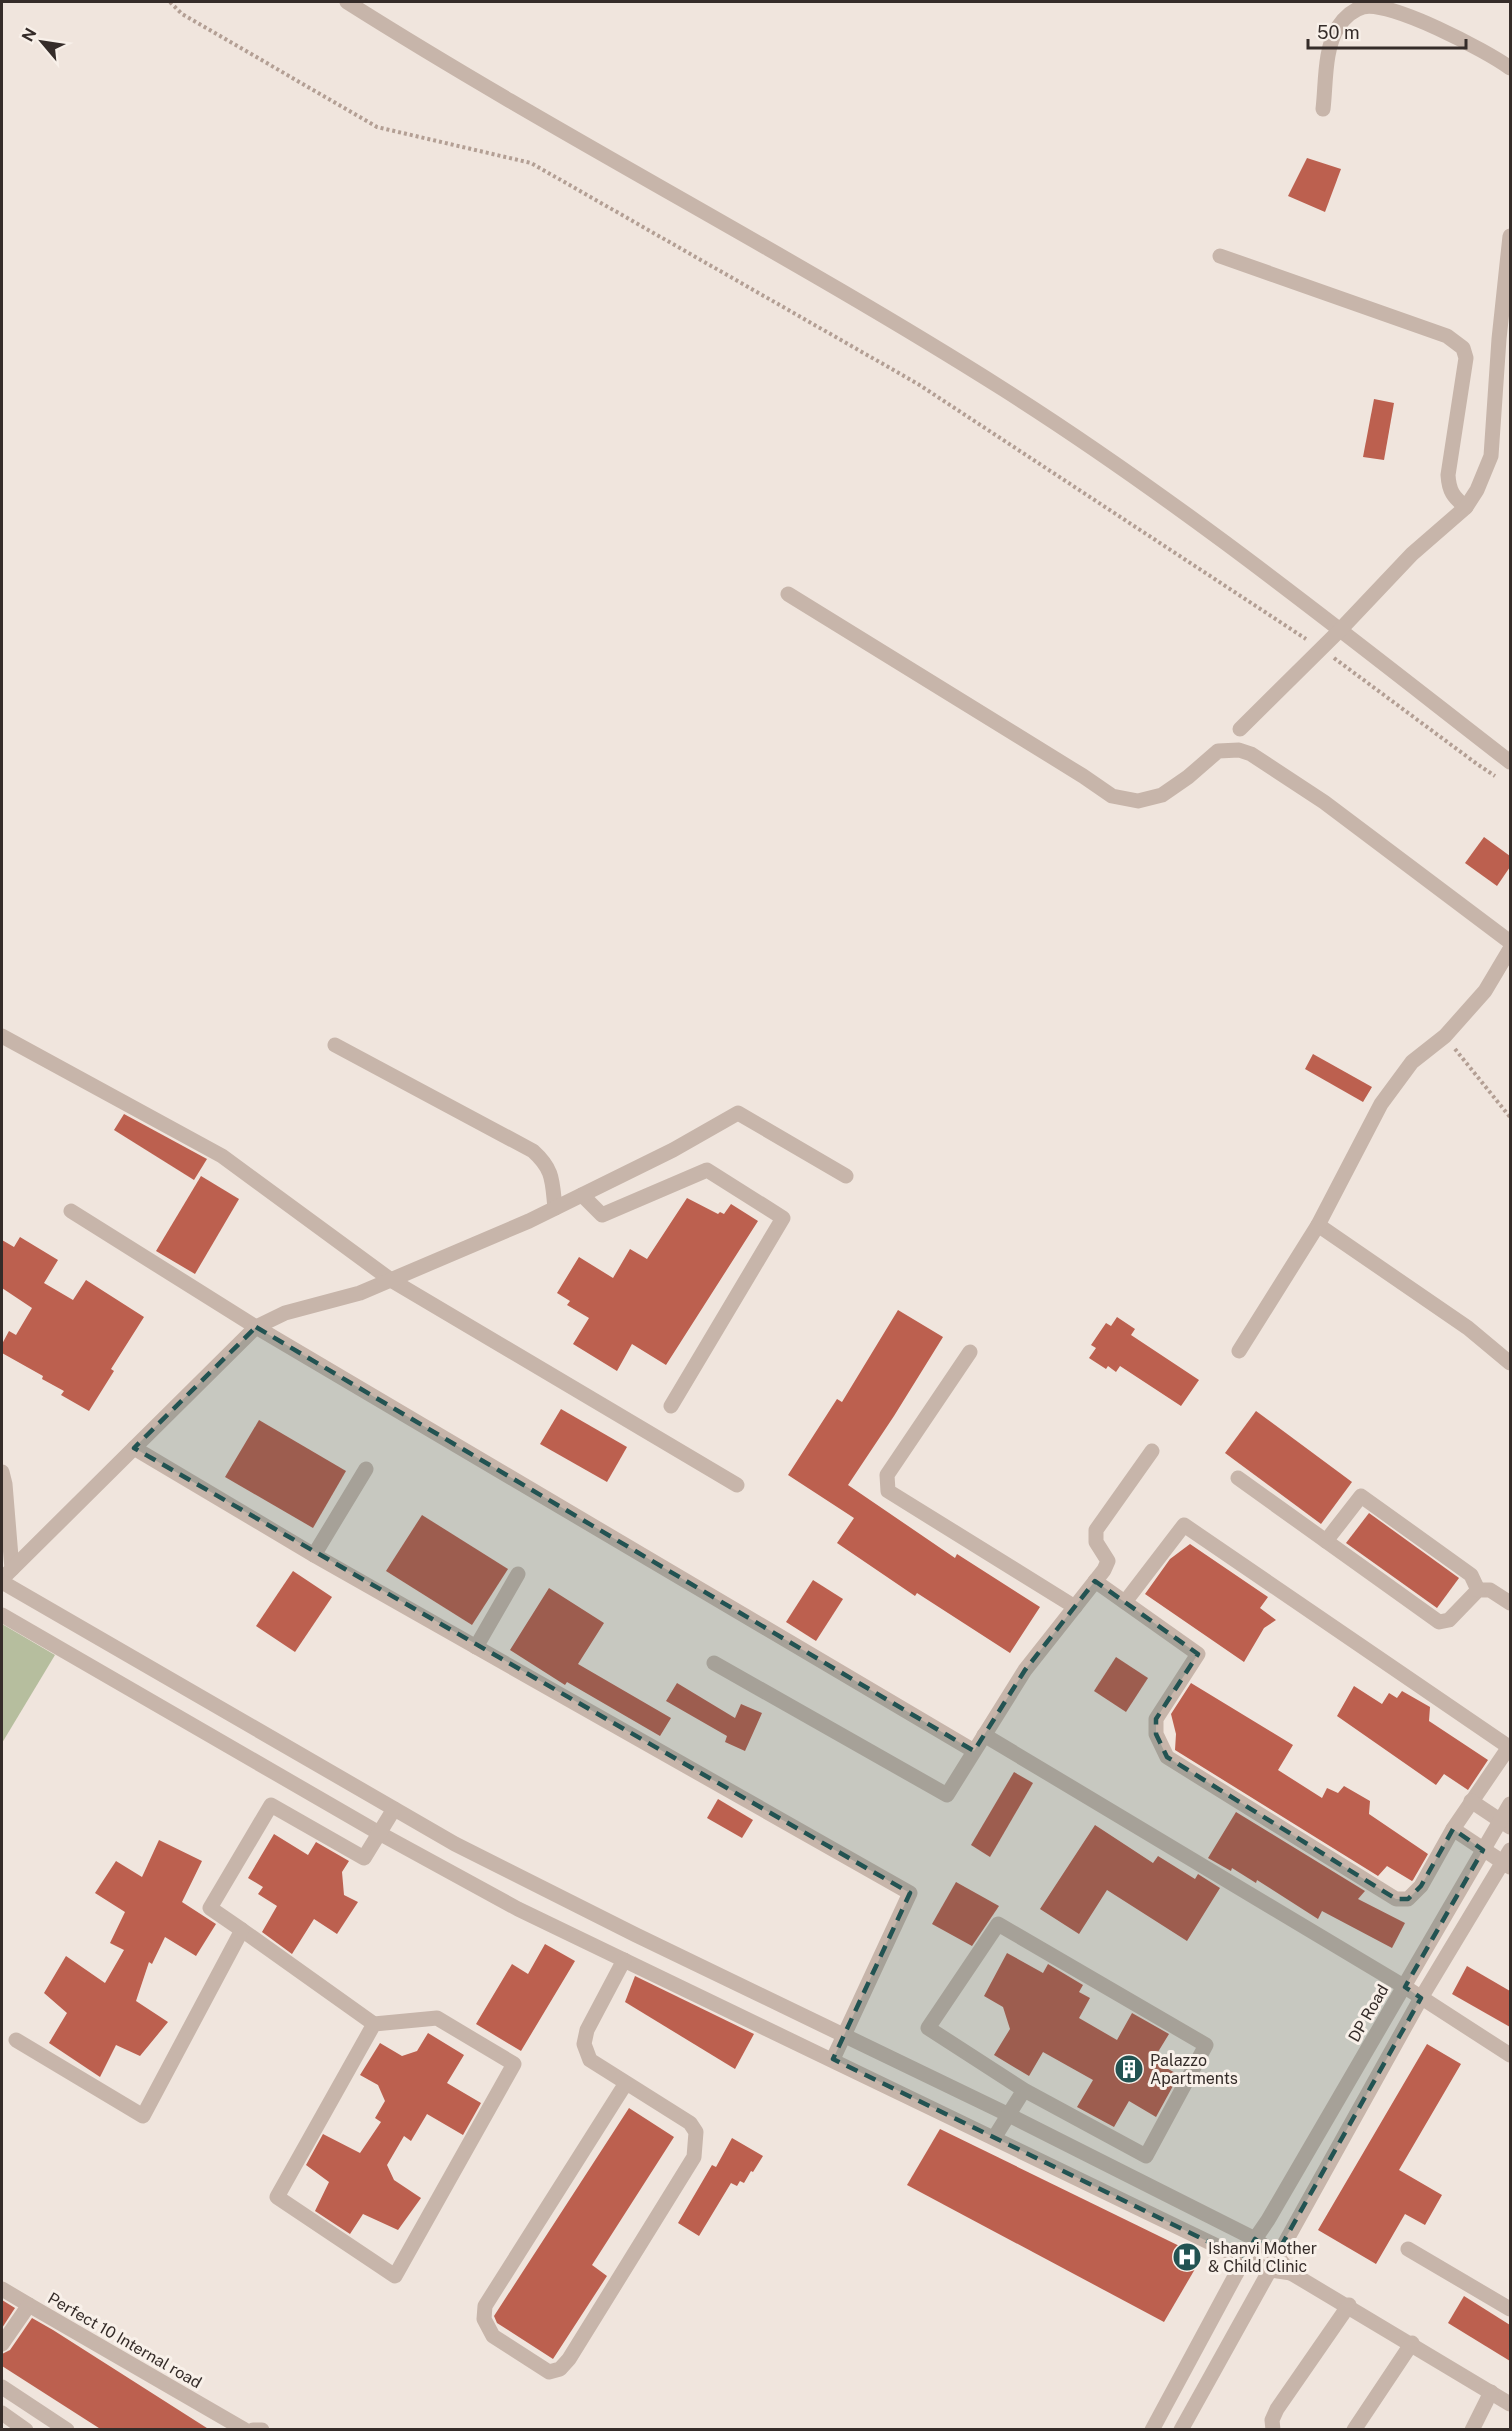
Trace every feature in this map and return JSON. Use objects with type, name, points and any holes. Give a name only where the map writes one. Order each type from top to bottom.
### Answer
[{"type":"street","points":[[347,2],[519,108],[839,289],[1004,390],[1139,481],[1340,630],[1510,762]]},
{"type":"street","points":[[1323,109],[1330,49],[1337,29],[1349,14],[1364,6],[1392,10],[1463,39],[1490,53],[1510,68]]},
{"type":"street","points":[[1240,729],[1340,630],[1412,554],[1466,507],[1485,474],[1491,456],[1499,339],[1510,236]]},
{"type":"street","points":[[1220,256],[1446,336],[1463,348],[1466,358],[1448,475],[1449,490],[1455,499],[1466,507]]},
{"type":"street","points":[[788,594],[1112,796],[1138,801],[1162,795],[1188,777],[1218,751],[1239,750],[1251,754],[1324,802],[1510,942]]},
{"type":"street","points":[[1239,1351],[1318,1225],[1381,1104],[1412,1062],[1445,1036],[1485,992],[1510,949]]},
{"type":"street","points":[[2,1036],[222,1156],[391,1280],[737,1485]]},
{"type":"street","points":[[335,1045],[533,1151],[546,1163],[552,1173],[555,1208]]},
{"type":"street","points":[[5,1577],[256,1327],[285,1313],[360,1293],[555,1208],[673,1150],[738,1113],[846,1176]]},
{"type":"street","points":[[582,1195],[602,1215],[707,1170],[783,1218],[671,1406]]},
{"type":"street","points":[[71,1211],[256,1327],[974,1751]]},
{"type":"street","points":[[1318,1225],[1468,1328],[1510,1363]]},
{"type":"street","points":[[970,1352],[887,1475],[888,1491],[1075,1607]]},
{"type":"street","points":[[134,1448],[314,1555],[910,1893],[833,2059]]},
{"type":"street","points":[[714,1663],[947,1796],[1024,1670],[1104,1570],[1108,1561],[1096,1542],[1096,1530],[1152,1450]]},
{"type":"street","points":[[314,1555],[366,1468]]},
{"type":"street","points":[[2,1472],[5,1484],[5,1577]]},
{"type":"street","points":[[1238,1478],[1439,1622],[1449,1620],[1478,1590],[1490,1590],[1510,1603]]},
{"type":"street","points":[[1326,1542],[1361,1496],[1471,1575],[1478,1590]]},
{"type":"street","points":[[1095,1581],[1198,1654],[1156,1719],[1156,1734],[1167,1757],[1396,1899],[1408,1899],[1420,1886],[1453,1829],[1509,1747],[1184,1525],[1125,1602]]},
{"type":"street","points":[[476,1647],[519,1574]]},
{"type":"street","points":[[5,1577],[455,1844],[615,1924],[845,2034],[1255,2239],[1276,2255],[1291,2273]]},
{"type":"street","points":[[2,1615],[379,1833],[518,1909],[1244,2259],[1270,2270],[1291,2273],[1349,2305],[1510,2404]]},
{"type":"street","points":[[984,1735],[1405,1987],[1510,2055]]},
{"type":"street","points":[[1471,1801],[1505,1824]]},
{"type":"street","name":"DP Road","points":[[1152,2430],[1255,2239],[1405,1987],[1483,1850],[1505,1824],[1510,1804]]},
{"type":"street","points":[[374,2024],[277,2197],[394,2276],[514,2064],[437,2018],[374,2024],[210,1908],[271,1805],[364,1858],[394,1809]]},
{"type":"street","points":[[1181,2430],[1270,2270],[1276,2255],[1421,1998],[1508,1859],[1483,1850],[1453,1829]]},
{"type":"street","points":[[998,1924],[1206,2045],[1146,2156],[1024,2090],[928,2028],[998,1924]]},
{"type":"street","points":[[16,2040],[143,2116],[242,1930]]},
{"type":"street","points":[[624,1960],[586,2030],[584,2044],[590,2060],[690,2123],[696,2132],[694,2157],[569,2359],[560,2369],[549,2372],[493,2336],[484,2319],[485,2306],[626,2083]]},
{"type":"street","points":[[994,2138],[1024,2090]]},
{"type":"street","points":[[1408,2249],[1510,2310]]},
{"type":"street","points":[[2,2289],[29,2305]]},
{"type":"street","name":"Perfect 10 Internal road","points":[[2,2344],[29,2305],[245,2430]]},
{"type":"street","points":[[1274,2430],[1272,2420],[1277,2409],[1349,2305]]},
{"type":"street","points":[[1354,2430],[1412,2343]]},
{"type":"street","points":[[2,2387],[67,2430]]},
{"type":"street","points":[[1472,2430],[1491,2392]]},
{"type":"street","points":[[2,2413],[26,2430]]},
{"type":"street","points":[[253,2430],[262,2430]]},
{"type":"path","points":[[170,2],[182,14],[377,127],[531,163],[918,384],[1321,649],[1477,764],[1503,778]]},
{"type":"path","points":[[1445,1036],[1510,1117]]},
{"type":"highlighted area","points":[[256,1327],[974,1751],[1025,1670],[1095,1581],[1198,1654],[1156,1719],[1156,1734],[1167,1757],[1396,1899],[1408,1899],[1421,1886],[1453,1829],[1483,1850],[1405,1987],[1421,1998],[1276,2255],[1255,2239],[1244,2259],[833,2059],[910,1893],[134,1448]]},
{"type":"green space","points":[[2,1624],[55,1655],[2,1743]]},
{"type":"building","points":[[1307,158],[1341,169],[1325,212],[1288,196]]},
{"type":"building","points":[[1374,399],[1394,403],[1384,460],[1363,457]]},
{"type":"building","points":[[1484,837],[1510,856],[1510,867],[1497,886],[1465,863]]},
{"type":"building","points":[[1313,1054],[1372,1087],[1363,1102],[1305,1069]]},
{"type":"building","points":[[124,1114],[207,1159],[194,1180],[114,1130]]},
{"type":"building","points":[[201,1176],[239,1199],[195,1274],[156,1251]]},
{"type":"building","points":[[687,1198],[718,1214],[720,1212],[724,1214],[731,1204],[758,1221],[666,1365],[632,1344],[617,1371],[573,1344],[589,1318],[567,1305],[570,1301],[557,1293],[579,1257],[613,1278],[630,1249],[647,1259]]},
{"type":"building","points":[[20,1237],[58,1260],[44,1283],[73,1300],[86,1280],[144,1317],[111,1369],[114,1371],[89,1411],[61,1395],[64,1391],[42,1379],[43,1376],[2,1353],[2,1344],[9,1331],[16,1335],[32,1308],[2,1288],[2,1240],[14,1247]]},
{"type":"building","points":[[898,1310],[943,1337],[848,1485],[955,1558],[957,1554],[1040,1607],[1010,1653],[917,1593],[915,1596],[837,1543],[854,1518],[788,1475],[837,1399],[842,1402]]},
{"type":"building","points":[[1117,1317],[1135,1329],[1131,1335],[1199,1380],[1181,1406],[1120,1366],[1116,1372],[1108,1366],[1106,1369],[1089,1358],[1096,1348],[1091,1345],[1106,1323],[1111,1326]]},
{"type":"building","points":[[561,1409],[627,1447],[607,1482],[540,1444]]},
{"type":"building","points":[[1256,1411],[1352,1482],[1321,1524],[1225,1453]]},
{"type":"building","points":[[259,1420],[346,1471],[313,1528],[225,1477]]},
{"type":"building","points":[[1369,1513],[1459,1578],[1437,1608],[1346,1543]]},
{"type":"building","points":[[422,1515],[508,1569],[472,1625],[386,1571]]},
{"type":"building","points":[[1190,1544],[1268,1597],[1260,1608],[1276,1620],[1264,1628],[1244,1662],[1145,1594],[1170,1559]]},
{"type":"building","points":[[293,1571],[332,1597],[295,1652],[256,1626]]},
{"type":"building","points":[[813,1580],[843,1599],[816,1641],[786,1622]]},
{"type":"building","points":[[549,1588],[604,1623],[578,1664],[671,1718],[660,1736],[567,1682],[565,1685],[510,1650]]},
{"type":"building","points":[[1116,1657],[1148,1678],[1126,1712],[1094,1691]]},
{"type":"building","points":[[677,1683],[735,1718],[741,1704],[762,1713],[745,1751],[725,1742],[727,1736],[666,1701]]},
{"type":"building","points":[[1191,1683],[1293,1745],[1278,1770],[1322,1798],[1327,1788],[1338,1793],[1344,1786],[1370,1801],[1369,1814],[1428,1854],[1413,1880],[1387,1866],[1378,1876],[1175,1750],[1176,1734],[1171,1714]]},
{"type":"building","points":[[1354,1686],[1382,1704],[1389,1693],[1397,1698],[1402,1691],[1430,1707],[1429,1721],[1488,1760],[1468,1790],[1444,1774],[1436,1785],[1337,1716]]},
{"type":"building","points":[[1014,1772],[1033,1783],[990,1857],[971,1845]]},
{"type":"building","points":[[718,1799],[753,1820],[742,1838],[707,1818]]},
{"type":"building","points":[[1236,1812],[1365,1891],[1358,1899],[1405,1923],[1392,1948],[1322,1911],[1318,1919],[1257,1880],[1256,1883],[1232,1868],[1231,1871],[1208,1858]]},
{"type":"building","points":[[1095,1825],[1153,1863],[1158,1856],[1195,1879],[1198,1874],[1220,1888],[1187,1941],[1107,1890],[1079,1934],[1040,1909]]},
{"type":"building","points":[[274,1834],[308,1855],[316,1842],[349,1861],[342,1872],[344,1895],[358,1902],[337,1934],[314,1919],[292,1954],[262,1932],[277,1906],[258,1894],[263,1887],[248,1878]]},
{"type":"building","points":[[159,1840],[202,1861],[182,1902],[216,1924],[196,1956],[165,1937],[152,1964],[149,1962],[136,2001],[168,2022],[140,2056],[116,2045],[100,2077],[49,2043],[67,2013],[44,1993],[66,1956],[105,1983],[124,1950],[110,1943],[125,1912],[95,1893],[116,1861],[142,1877]]},
{"type":"building","points":[[956,1882],[999,1906],[972,1946],[932,1924]]},
{"type":"building","points":[[545,1944],[575,1961],[521,2051],[476,2024],[512,1964],[528,1974]]},
{"type":"building","points":[[1007,1953],[1043,1973],[1048,1964],[1083,1985],[1079,1992],[1090,1998],[1079,2018],[1117,2040],[1132,2013],[1169,2034],[1158,2052],[1161,2065],[1179,2075],[1156,2117],[1129,2101],[1114,2127],[1077,2107],[1093,2080],[1043,2052],[1029,2076],[994,2055],[1010,2029],[1003,2007],[984,1996]]},
{"type":"building","points":[[1467,1966],[1510,1991],[1510,2027],[1452,1994]]},
{"type":"building","points":[[635,1976],[754,2034],[735,2069],[625,2002]]},
{"type":"building","points":[[428,2033],[464,2055],[447,2083],[481,2103],[463,2135],[427,2114],[411,2141],[404,2136],[387,2165],[394,2180],[421,2198],[398,2230],[363,2214],[350,2234],[315,2211],[329,2182],[306,2165],[323,2134],[360,2153],[381,2122],[375,2118],[385,2101],[378,2085],[360,2075],[380,2043],[402,2056],[417,2051]]},
{"type":"building","points":[[1427,2044],[1461,2064],[1399,2170],[1442,2195],[1425,2225],[1405,2214],[1376,2264],[1318,2230]]},
{"type":"building","points":[[629,2108],[674,2137],[592,2265],[607,2276],[553,2359],[497,2323],[494,2316]]},
{"type":"building","points":[[940,2129],[1202,2257],[1164,2322],[907,2185]]},
{"type":"building","points":[[732,2138],[763,2156],[744,2183],[740,2181],[737,2186],[731,2183],[699,2236],[678,2223],[712,2165],[716,2167]]},
{"type":"building","points":[[1464,2296],[1510,2325],[1510,2361],[1448,2323]]},
{"type":"building","points":[[2,2300],[15,2308],[2,2328]]},
{"type":"building","points":[[32,2318],[210,2430],[102,2430],[2,2366],[2,2354],[10,2350]]},
{"type":"place","name":"Palazzo Apartments","points":[[1129,2069]]},
{"type":"place","name":"Ishanvi Mother & Child Clinic","points":[[1187,2257]]}]
